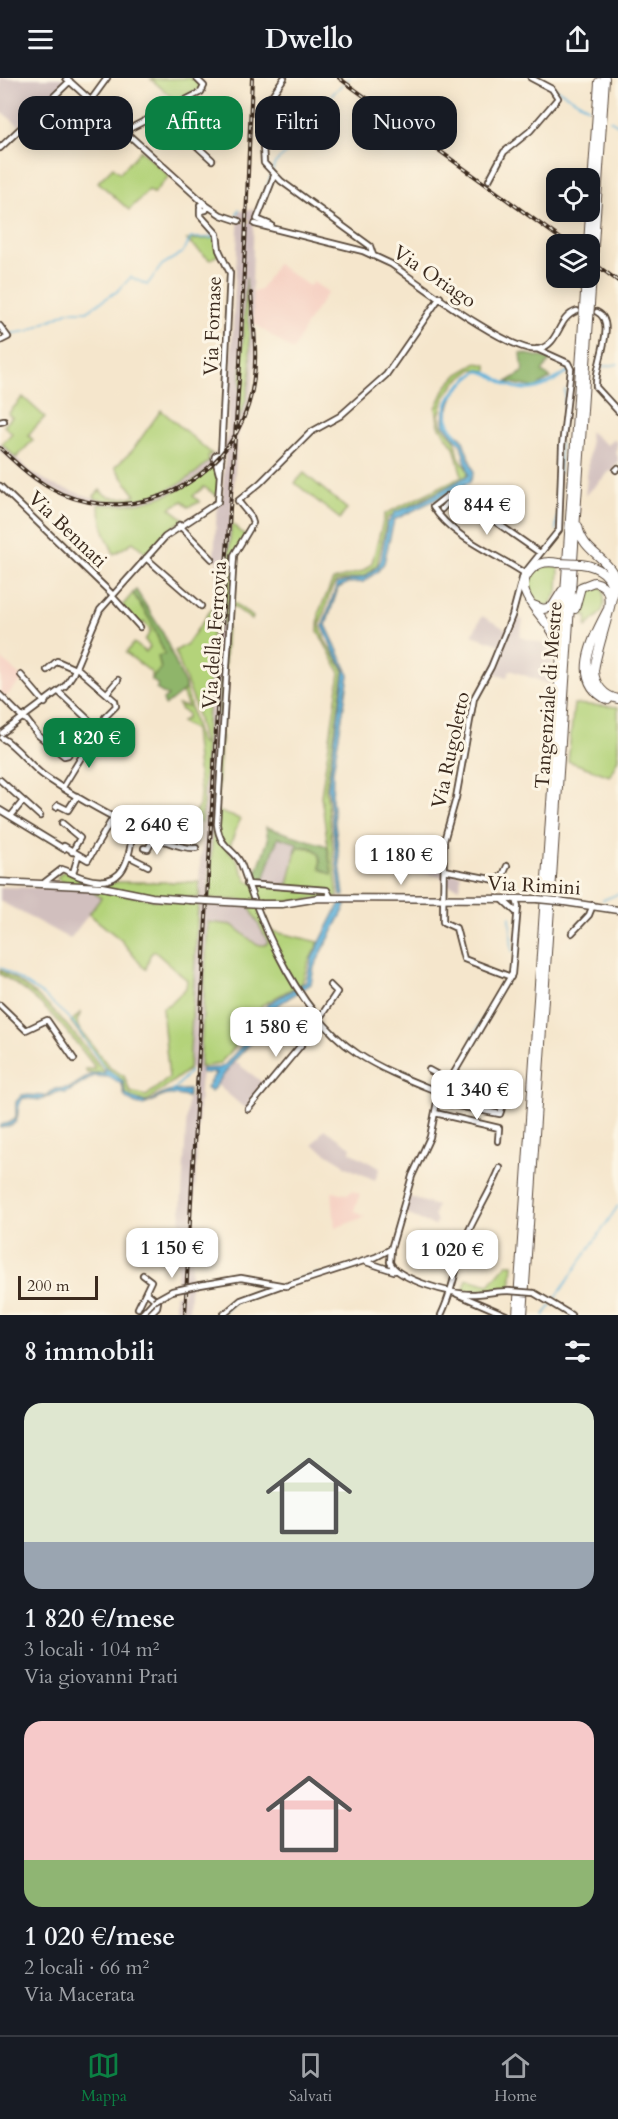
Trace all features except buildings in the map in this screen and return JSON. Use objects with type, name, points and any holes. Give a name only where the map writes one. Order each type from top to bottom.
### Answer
[{"type":"highway","points":[[589,234],[599,78]]},
{"type":"highway","name":"Tangenziale di Mestre","points":[[523,1315],[605,78]]},
{"type":"highway","name":"Tangenziale di Mestre","points":[[517,1315],[585,288]]},
{"type":"highway","points":[[578,493],[582,539],[614,575],[617,591],[609,611],[592,639],[587,672],[595,691],[604,699],[618,701]]},
{"type":"highway","points":[[558,687],[556,636],[529,603],[524,586],[529,572],[540,564],[558,562],[597,568],[606,574],[611,584],[612,596],[609,611]]},
{"type":"highway","points":[[529,603],[543,609],[555,605],[561,594],[563,572],[566,568]]},
{"type":"highway","points":[[560,768],[567,716],[576,601],[582,586],[594,582],[603,585],[610,598],[609,611]]},
{"type":"main road","name":"Via Rimini","points":[[28,883],[55,880],[112,888],[156,898],[262,904],[282,904],[312,898],[537,899],[618,910]]},
{"type":"main road","points":[[0,882],[45,882]]},
{"type":"street","points":[[94,96],[107,78]]},
{"type":"street","points":[[193,96],[201,92],[204,86],[196,78]]},
{"type":"street","points":[[284,78],[261,111],[263,159],[272,174],[370,246],[373,255]]},
{"type":"street","points":[[489,180],[504,152],[524,136],[557,101],[555,92],[531,78]]},
{"type":"street","points":[[0,148],[68,80],[86,96]]},
{"type":"street","points":[[133,138],[198,197],[205,207],[239,221]]},
{"type":"street","points":[[201,150],[212,160]]},
{"type":"street","points":[[270,225],[257,219],[272,174]]},
{"type":"street","name":"Via Fornase","points":[[2,736],[59,692],[76,668],[99,613],[146,558],[179,525],[218,502],[221,483],[218,457],[231,276],[228,264],[219,250],[217,234],[199,213],[205,207]]},
{"type":"street","name":"Via Oriago","points":[[255,225],[373,255],[499,337],[537,349]]},
{"type":"street","name":"Via della Ferrovia","points":[[440,297],[386,375],[340,416],[310,432],[238,502],[252,518],[253,523],[234,555],[217,824],[224,846],[240,860],[247,884],[300,994],[320,1020],[358,1055],[441,1093]]},
{"type":"street","points":[[537,349],[550,343],[567,316],[576,311]]},
{"type":"street","points":[[597,312],[606,318],[609,327],[598,364],[596,387],[618,411]]},
{"type":"street","points":[[0,326],[7,335],[0,341]]},
{"type":"street","name":"Via Rugoletto","points":[[509,976],[462,957],[456,928],[443,922],[444,842],[456,798],[474,698],[491,667],[512,616],[524,573],[556,536],[560,527],[560,465],[571,369],[568,363],[537,349]]},
{"type":"street","name":"Via Bennati","points":[[0,486],[113,596]]},
{"type":"street","points":[[524,573],[454,530],[433,507],[447,496],[458,495],[540,553]]},
{"type":"street","points":[[442,509],[448,502],[447,496]]},
{"type":"street","points":[[179,525],[212,559]]},
{"type":"street","points":[[146,558],[201,606]]},
{"type":"street","points":[[113,596],[140,627]]},
{"type":"street","points":[[47,670],[57,661],[76,668],[107,693],[116,704],[105,717]]},
{"type":"street","points":[[21,675],[45,703]]},
{"type":"street","points":[[107,693],[118,680]]},
{"type":"street","points":[[59,692],[94,725]]},
{"type":"street","points":[[0,695],[38,735],[64,756],[68,755],[80,735],[76,732]]},
{"type":"street","points":[[2,736],[38,771],[77,796],[155,835],[185,848],[196,848]]},
{"type":"street","points":[[63,787],[93,738]]},
{"type":"street","points":[[0,780],[40,816]]},
{"type":"street","points":[[56,807],[58,805],[68,810],[77,796]]},
{"type":"street","points":[[11,816],[23,801]]},
{"type":"street","points":[[0,810],[85,860],[90,858],[114,816]]},
{"type":"street","points":[[120,819],[131,834]]},
{"type":"street","points":[[62,823],[80,837],[72,852]]},
{"type":"street","points":[[45,882],[55,880],[62,869],[90,880],[114,879],[123,871],[133,825]]},
{"type":"street","points":[[131,834],[141,828]]},
{"type":"street","points":[[144,848],[148,849],[155,835]]},
{"type":"street","points":[[73,873],[78,856]]},
{"type":"street","points":[[128,856],[148,866]]},
{"type":"street","points":[[444,870],[496,880],[507,866]]},
{"type":"street","points":[[247,884],[327,890],[339,898]]},
{"type":"street","points":[[502,899],[516,912]]},
{"type":"street","points":[[395,1271],[390,1262],[391,1249],[414,1170],[430,1137],[437,1102],[514,964],[515,899]]},
{"type":"street","points":[[516,912],[529,899]]},
{"type":"street","points":[[572,933],[591,912],[593,905]]},
{"type":"street","points":[[248,1109],[320,1020],[337,992],[330,985]]},
{"type":"street","points":[[0,1005],[26,1030],[47,1020],[74,1059]]},
{"type":"street","points":[[429,1070],[449,1081]]},
{"type":"street","points":[[437,1102],[500,1114]]},
{"type":"street","points":[[498,1141],[500,1114],[504,1102],[508,1102]]},
{"type":"street","points":[[435,1113],[499,1128]]},
{"type":"street","points":[[441,1315],[454,1293],[455,1271],[467,1235],[494,1186],[500,1168]]},
{"type":"street","points":[[223,1315],[241,1300],[363,1262],[391,1249]]},
{"type":"street","points":[[376,1257],[390,1262]]},
{"type":"street","points":[[363,1262],[381,1265],[506,1315]]},
{"type":"street","points":[[381,1265],[390,1262]]},
{"type":"street","points":[[138,1308],[151,1281],[143,1275]]},
{"type":"street","points":[[141,1315],[154,1301],[172,1291],[200,1285],[241,1278],[280,1286]]},
{"type":"street","points":[[454,1293],[509,1291],[534,1293],[571,1315]]},
{"type":"street","points":[[146,1292],[158,1302],[150,1315]]},
{"type":"shaded area","points":[[0,78],[63,78],[66,81],[51,96],[18,96],[18,124],[0,111]]},
{"type":"shaded area","points":[[254,209],[252,285],[256,365],[249,406],[238,432],[225,600],[209,904],[249,906],[268,943],[257,945],[232,925],[208,923],[189,1315],[175,1315],[175,1295],[184,1292],[184,1288],[176,1289],[188,1097],[192,1098],[194,1069],[189,1069],[189,1065],[217,560],[214,558],[217,506],[222,500],[225,452],[200,477],[170,494],[133,504],[107,505],[68,497],[36,482],[0,451],[0,442],[30,471],[53,485],[99,500],[124,500],[163,492],[198,472],[227,440],[239,211]],"holes":[[[246,278],[251,371],[246,400],[239,418]]]},
{"type":"shaded area","points":[[277,264],[309,286],[313,282],[328,292],[307,323],[293,351],[254,323],[252,293],[260,290]]},
{"type":"shaded area","points":[[589,431],[607,445],[613,439],[618,443],[615,453],[618,456],[618,463],[613,468],[618,474],[610,471],[585,496],[590,447]]},
{"type":"shaded area","points":[[482,616],[509,631],[514,617],[523,620],[520,637],[554,647],[551,685],[510,670],[507,677],[490,672],[501,645],[472,635]]},
{"type":"shaded area","points":[[2,659],[23,679],[5,697],[0,692]]},
{"type":"shaded area","points":[[277,837],[297,843],[289,885],[263,883]]},
{"type":"shaded area","points":[[423,848],[437,850],[442,869],[461,875],[460,888],[444,884],[441,876],[420,873]]},
{"type":"shaded area","points":[[0,887],[88,888],[101,898],[70,939],[0,901]]},
{"type":"shaded area","points":[[234,1061],[266,1085],[249,1109],[216,1084]]},
{"type":"shaded area","points":[[324,1129],[351,1147],[350,1152],[380,1168],[375,1180],[344,1166],[313,1145]]},
{"type":"shaded area","points":[[352,1191],[360,1194],[354,1210],[365,1217],[335,1228],[332,1192],[348,1194]]},
{"type":"shaded area","points":[[409,1197],[437,1206],[434,1215],[437,1221],[435,1226],[404,1213]]},
{"type":"green space","points":[[195,78],[201,86],[200,89],[186,96],[170,96],[151,79]]},
{"type":"green space","points":[[141,150],[169,176],[153,194],[149,190],[129,210],[98,182],[113,167],[120,173]]},
{"type":"green space","points":[[215,238],[219,254],[210,260],[187,240]]},
{"type":"green space","points":[[246,278],[251,371],[246,400],[239,420]]},
{"type":"green space","points":[[521,353],[551,359],[542,372],[551,378],[535,388],[507,382],[523,372]]},
{"type":"green space","points":[[477,363],[487,365],[487,371],[473,369],[456,382],[445,396],[439,415],[441,425],[455,440],[459,457],[468,471],[467,476],[387,518],[377,565],[365,576],[336,582],[331,590],[320,625],[325,641],[344,671],[326,788],[338,897],[283,902],[209,899],[225,600],[232,517],[232,524],[246,536],[236,554],[232,601],[253,617],[252,620],[228,602],[217,811],[240,819],[228,851],[235,856],[247,881],[257,885],[288,885],[295,854],[299,847],[310,848],[321,853],[320,868],[332,874],[321,796],[340,673],[318,631],[319,612],[333,580],[363,571],[372,563],[385,514],[462,476],[454,447],[439,426],[436,408],[446,387],[458,374]]},
{"type":"green space","points":[[23,397],[45,417],[28,435],[33,440],[16,458],[2,444],[12,433],[4,426],[12,417],[8,414]]},
{"type":"green space","points":[[161,410],[212,454],[208,456],[209,461],[185,480],[157,494],[127,501],[96,499],[94,496],[100,490],[112,497],[136,496],[115,467],[132,451]]},
{"type":"green space","points":[[214,464],[219,482],[217,496],[204,487],[193,496],[200,502],[188,507],[183,501],[170,508],[184,519],[167,531],[147,554],[133,542],[114,554],[105,534],[98,504],[129,504],[160,497],[189,484]]},
{"type":"green space","points":[[304,473],[347,509],[340,519],[295,483]]},
{"type":"green space","points":[[543,565],[559,566],[558,591],[549,606],[533,603],[526,586],[532,572]]},
{"type":"green space","points":[[589,584],[603,588],[604,606],[600,614],[586,627],[587,616],[580,614],[581,602]]},
{"type":"green space","points":[[136,590],[163,633],[185,685],[185,690],[165,706],[163,700],[168,696],[156,689],[158,685],[151,679],[161,669],[158,656],[165,654],[150,620],[133,593]]},
{"type":"green space","points":[[133,593],[150,620],[165,655],[158,656],[161,669],[151,679],[151,672],[126,653],[134,643],[146,652],[150,647],[145,640],[151,631],[144,622],[140,626],[122,606]]},
{"type":"green space","points":[[213,607],[202,823],[190,820],[199,806],[200,791],[194,729],[181,722],[187,718],[187,713],[178,705],[188,707],[182,692],[185,685],[199,740],[204,745],[194,702],[175,651],[187,644]]},
{"type":"green space","points":[[574,704],[618,707],[618,758],[610,776],[568,761]]},
{"type":"green space","points":[[266,827],[327,846],[332,875],[320,868],[317,851],[310,847],[299,847],[295,854],[297,843],[278,837],[263,883],[256,885],[253,882],[268,840]]},
{"type":"green space","points":[[64,871],[97,882],[199,882],[199,898],[153,895],[62,882],[57,877]]},
{"type":"green space","points":[[88,888],[155,900],[198,903],[189,1069],[146,1102],[127,1096],[122,1081],[110,1074],[71,1022],[81,1012],[77,1021],[78,1027],[110,1068],[124,1076],[130,1092],[146,1096],[169,1078],[162,1008],[171,1003],[186,988],[187,980],[154,951],[150,955],[146,969],[143,967],[121,940],[89,914],[101,898]]},
{"type":"green space","points":[[249,906],[260,906],[271,931],[319,942],[308,963],[302,983],[262,1005],[252,1029],[219,1064],[200,1067],[208,922],[232,925],[257,945],[265,945],[268,942]]},
{"type":"green space","points":[[0,970],[45,1003],[82,1043],[105,1073],[87,1073],[85,1069],[94,1069],[94,1066],[63,1027],[28,993],[0,974]]},
{"type":"green space","points":[[507,1264],[513,1264],[511,1289],[463,1291],[467,1279],[489,1285]]},
{"type":"water","points":[[453,395],[446,417],[450,428],[462,438],[474,472],[470,482],[394,520],[384,563],[378,571],[363,582],[348,583],[338,588],[326,625],[349,675],[333,771],[332,800],[344,896],[341,896],[328,787],[345,670],[323,626],[337,584],[366,576],[377,567],[381,560],[387,524],[395,512],[419,503],[469,475],[461,445],[444,425],[445,410]]},
{"type":"water","points":[[341,901],[346,901],[346,906],[314,967],[311,984],[268,1011],[258,1035],[234,1061],[211,1092],[206,1088],[216,1073],[201,1073],[202,1069],[219,1068],[225,1065],[256,1029],[260,1015],[268,1004],[306,982],[312,958]]},
{"type":"water","points":[[106,1068],[123,1081],[125,1093],[132,1098],[147,1103],[166,1093],[189,1090],[188,1097],[167,1095],[145,1104],[141,1105],[125,1097],[122,1084],[109,1077],[94,1076],[66,1093],[57,1092],[41,1100],[23,1098],[14,1124],[0,1128],[0,1125],[16,1118],[16,1102],[22,1095],[46,1096],[55,1089],[70,1088],[92,1074],[104,1073]]},
{"type":"waterway","points":[[346,81],[349,78]]},
{"type":"waterway","points":[[538,78],[589,108]]},
{"type":"waterway","points":[[265,192],[275,163],[306,136],[327,99],[344,83]]},
{"type":"waterway","points":[[610,120],[618,125]]},
{"type":"waterway","points":[[237,214],[239,209]]},
{"type":"waterway","points":[[9,334],[28,331],[69,311],[87,311],[119,290],[131,277],[147,285],[162,265],[182,253],[191,238],[213,238],[208,227]]},
{"type":"waterway","points":[[601,367],[618,364]]},
{"type":"waterway","points":[[456,434],[449,425],[446,416],[447,407],[455,391],[478,371],[510,385],[528,389],[544,386],[569,371]]},
{"type":"waterway","points":[[564,414],[565,390]]},
{"type":"waterway","points":[[559,473],[560,442]]},
{"type":"waterway","points":[[464,497],[465,490]]},
{"type":"waterway","points":[[556,530],[557,517]]},
{"type":"waterway","points":[[603,900],[618,894]]},
{"type":"waterway","points":[[510,917],[512,951]]},
{"type":"waterway","points":[[0,967],[42,994],[72,1021],[105,1069]]},
{"type":"waterway","points":[[472,1038],[510,971]]},
{"type":"waterway","points":[[173,1091],[190,1071]]},
{"type":"waterway","points":[[553,1302],[618,1206]]},
{"type":"waterway","points":[[291,1282],[319,1273]]},
{"type":"waterway","points":[[219,1315],[240,1297],[258,1291]]},
{"type":"waterway","points":[[544,1315],[551,1306]]},
{"type":"tunnel","points":[[239,221],[255,224]]},
{"type":"railway","points":[[185,1315],[220,654],[240,364],[252,78]]},
{"type":"railway","points":[[339,78],[554,234]]},
{"type":"railway","points":[[600,268],[618,281]]},
{"type":"railway","points":[[0,448],[44,485],[62,494],[91,502],[119,504],[147,500],[174,490],[198,476],[219,457],[236,433],[248,406],[255,364],[251,293]]}]
